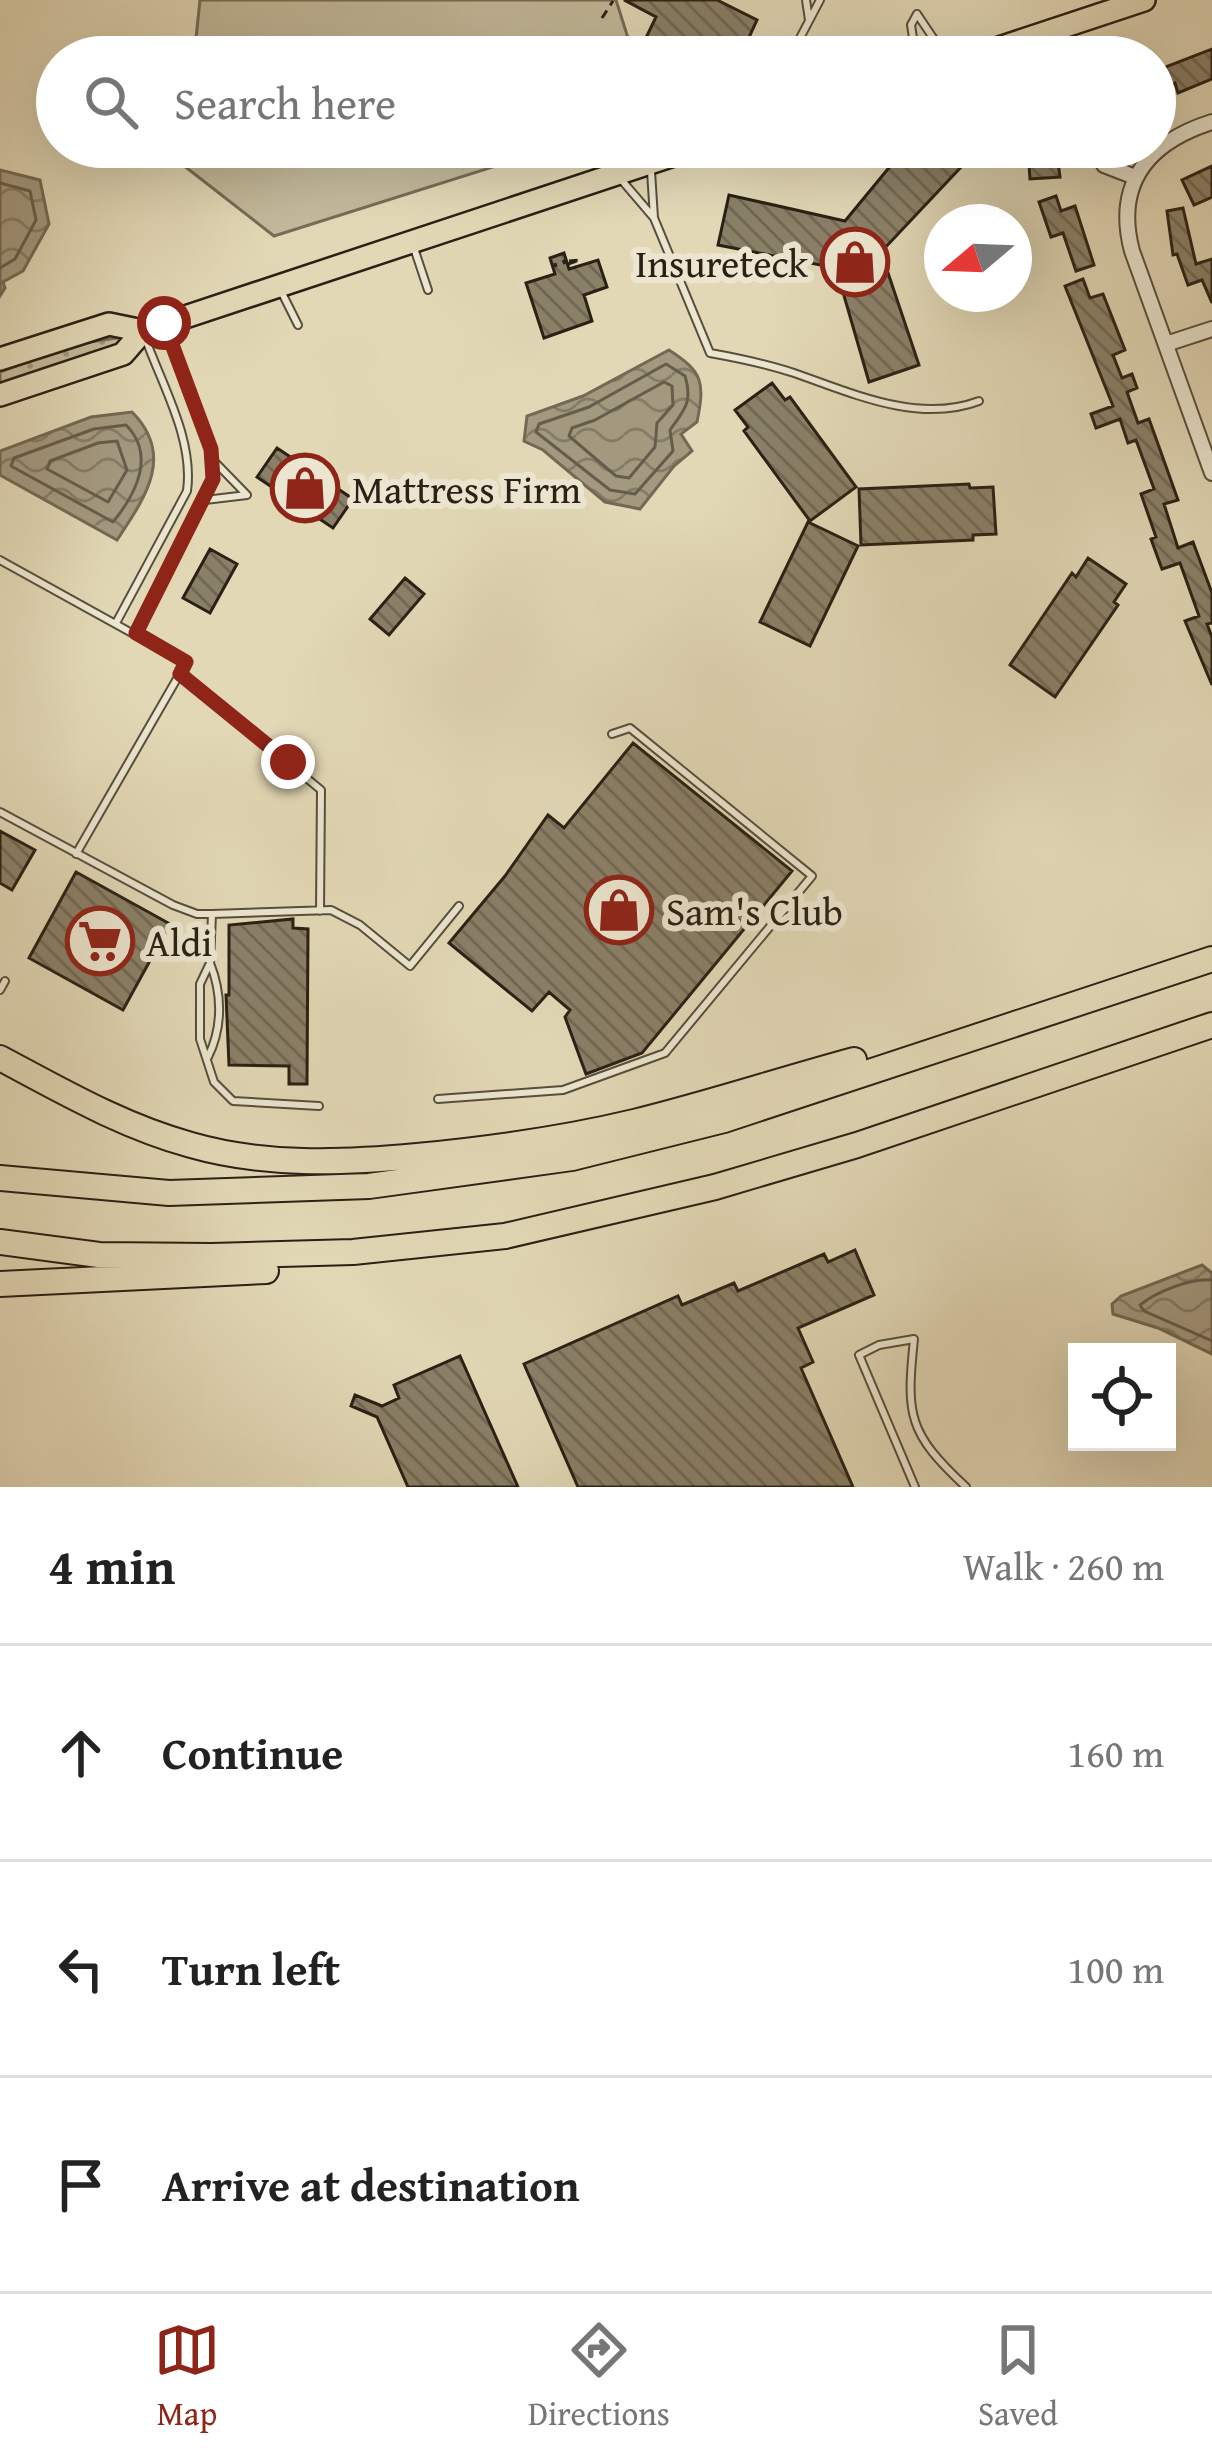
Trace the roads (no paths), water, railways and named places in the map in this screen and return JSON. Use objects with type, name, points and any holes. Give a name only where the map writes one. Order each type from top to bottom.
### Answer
[{"type":"highway","points":[[0,1178],[149,1192],[214,1192],[369,1186],[572,1159],[724,1120],[1212,959]]},
{"type":"highway","points":[[0,1058],[118,1120],[194,1146],[241,1156],[352,1162],[459,1152],[629,1124],[1048,1011]]},
{"type":"highway","points":[[0,1284],[346,1268],[592,1218],[857,1145],[1212,1025]]},
{"type":"highway","points":[[0,1242],[99,1255],[212,1256],[353,1252],[463,1242]]},
{"type":"main road","points":[[1035,36],[1144,0]]},
{"type":"main road","points":[[0,359],[110,324],[154,327],[636,168]]},
{"type":"main road","points":[[0,395],[123,354],[154,327]]},
{"type":"street","points":[[1176,136],[1212,122]]},
{"type":"street","points":[[1112,168],[1135,177]]},
{"type":"street","points":[[1142,168],[1135,177],[1129,206],[1129,237],[1212,473]]},
{"type":"street","points":[[1166,344],[1212,329]]},
{"type":"lane","points":[[806,0],[809,21]]},
{"type":"lane","points":[[801,36],[820,0]]},
{"type":"lane","points":[[912,36],[910,25],[917,14],[932,36]]},
{"type":"lane","points":[[651,168],[653,218]]},
{"type":"lane","points":[[617,174],[653,218],[710,353],[793,373],[863,400],[954,410],[979,401]]},
{"type":"lane","points":[[412,242],[428,290]]},
{"type":"lane","points":[[278,286],[298,325]]},
{"type":"lane","points":[[154,327],[212,459],[247,496],[205,500]]},
{"type":"lane","points":[[116,622],[188,491],[188,454],[154,327]]},
{"type":"lane","points":[[136,633],[205,500],[213,479],[212,459]]},
{"type":"lane","points":[[0,560],[186,662],[76,854]]},
{"type":"lane","points":[[180,674],[321,790],[320,911]]},
{"type":"lane","points":[[438,1099],[563,1090],[665,1053],[812,876],[631,728],[612,734]]},
{"type":"lane","points":[[0,812],[172,905],[197,914],[331,910],[360,925],[410,966],[459,906]]},
{"type":"lane","points":[[207,1060],[218,1038],[212,914]]},
{"type":"lane","points":[[211,963],[200,984],[200,1039],[214,1082],[233,1102],[319,1106]]},
{"type":"lane","points":[[0,990],[5,981]]},
{"type":"lane","points":[[915,1487],[859,1355],[879,1345],[914,1339],[908,1394],[912,1416],[931,1455],[966,1487]]},
{"type":"water","points":[[0,170],[40,180],[49,224],[23,271],[3,282],[0,296]]},
{"type":"water","points":[[669,350],[689,365],[701,387],[697,422],[681,434],[692,451],[640,509],[605,502],[543,450],[524,441],[527,416],[583,396]]},
{"type":"water","points":[[132,412],[145,428],[154,461],[145,493],[117,540],[0,475],[0,451],[91,417]]},
{"type":"water","points":[[1202,1265],[1212,1273],[1212,1354],[1158,1328],[1113,1314],[1112,1304],[1121,1296]]},
{"type":"place","name":"Insureteck","points":[[855,262]]},
{"type":"place","name":"Mattress Firm","points":[[305,488]]},
{"type":"place","name":"Sam's Club","points":[[619,910]]},
{"type":"place","name":"Aldi","points":[[100,941]]}]
